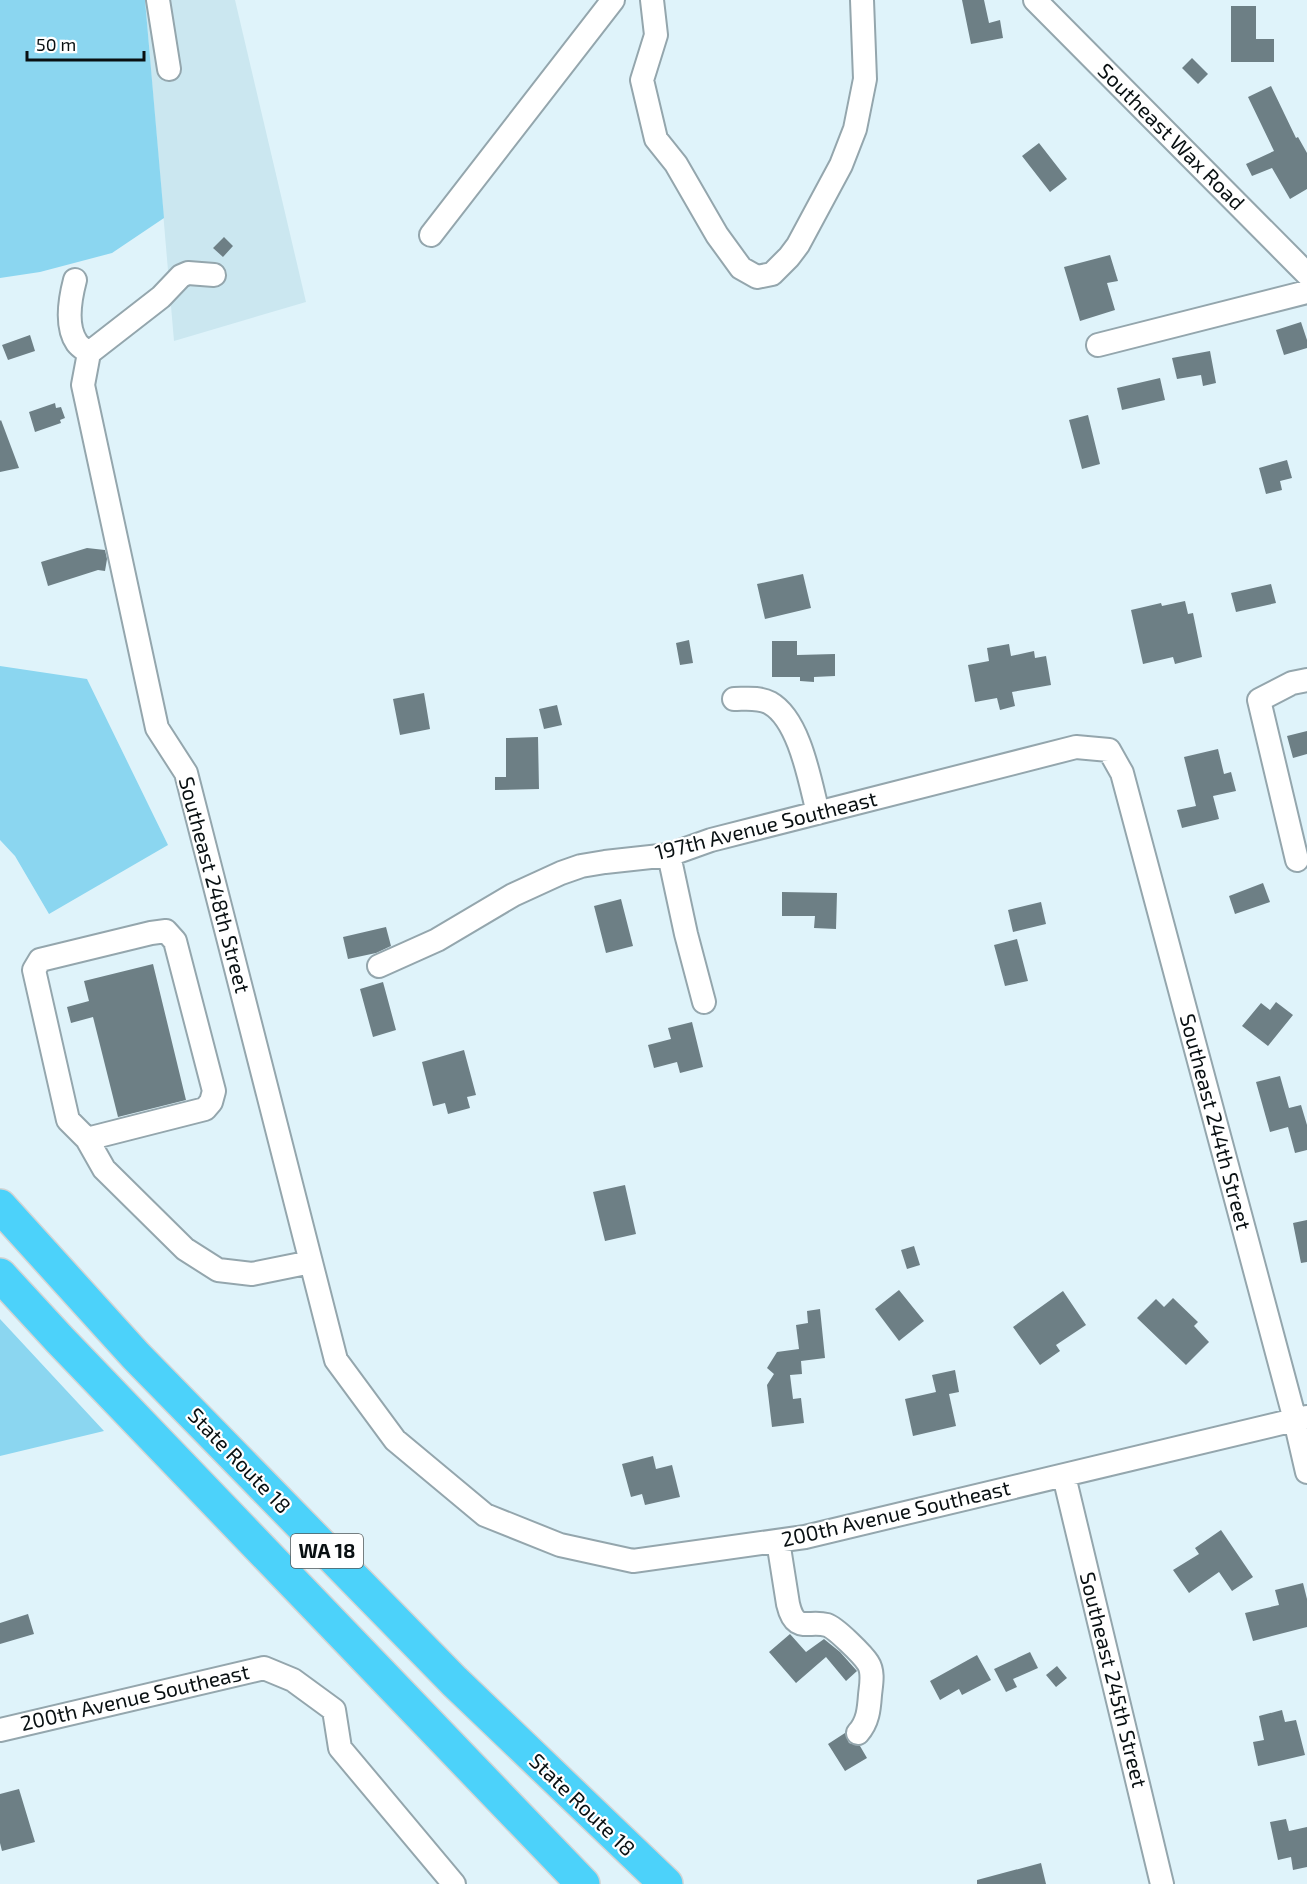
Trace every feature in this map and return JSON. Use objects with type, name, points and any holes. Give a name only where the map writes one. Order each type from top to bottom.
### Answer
[{"type":"highway","name":"State Route 18","points":[[0,1206],[136,1356],[453,1681],[666,1884]]},
{"type":"highway","name":"WA 18","points":[[0,1275],[583,1884]]},
{"type":"street","points":[[158,0],[169,69]]},
{"type":"street","points":[[431,235],[613,0]]},
{"type":"street","points":[[652,0],[656,35],[642,80],[656,139],[676,164],[717,235],[741,268],[757,277],[772,274],[798,245],[841,165],[855,129],[865,80],[862,0]]},
{"type":"street","name":"Southeast Wax Road","points":[[1035,0],[1307,274]]},
{"type":"street","points":[[75,280],[70,298],[72,333],[78,344],[89,353],[161,297],[181,276],[188,273],[214,275]]},
{"type":"street","points":[[1098,345],[1307,292]]},
{"type":"street","name":"Southeast 248th Street","points":[[89,353],[82,385],[157,728],[186,773],[336,1360],[394,1440],[485,1515]]},
{"type":"street","points":[[1297,860],[1259,700],[1292,683],[1307,680]]},
{"type":"street","points":[[734,699],[758,699],[771,704],[789,722],[802,753],[818,813]]},
{"type":"street","name":"197th Avenue Southeast","points":[[379,966],[437,940],[513,895],[581,866],[669,855],[711,840],[1076,747],[1109,750],[1122,773]]},
{"type":"street","name":"Southeast 244th Street","points":[[1122,773],[1301,1419],[1307,1472]]},
{"type":"street","points":[[669,855],[704,1002]]},
{"type":"street","points":[[87,1139],[205,1109],[211,1102],[214,1090],[175,941],[166,931],[40,960],[34,970],[68,1120],[87,1139],[104,1168],[185,1249],[218,1270],[252,1274],[310,1262]]},
{"type":"street","name":"200th Avenue Southeast","points":[[485,1515],[560,1545],[633,1561],[816,1535],[1301,1419]]},
{"type":"street","name":"Southeast 245th Street","points":[[1064,1476],[1162,1884]]},
{"type":"street","points":[[778,1541],[788,1604],[795,1620],[806,1626],[827,1625],[837,1630],[869,1663],[872,1676],[868,1712],[864,1727],[858,1733]]},
{"type":"street","name":"200th Avenue Southeast","points":[[0,1730],[264,1668],[293,1680],[334,1710],[340,1748],[453,1883]]},
{"type":"shaded area","points":[[0,0],[145,0],[164,218],[112,253],[40,272],[0,278]]},
{"type":"shaded area","points":[[145,0],[235,0],[306,302],[174,341]]},
{"type":"shaded area","points":[[0,666],[87,679],[168,845],[49,914],[15,856],[0,840]]},
{"type":"shaded area","points":[[0,1319],[104,1431],[0,1456]]},
{"type":"building","points":[[962,0],[984,0],[989,23],[1000,20],[1003,38],[971,44]]},
{"type":"building","points":[[1231,6],[1256,6],[1256,39],[1274,39],[1274,62],[1231,62]]},
{"type":"building","points":[[1192,58],[1208,74],[1198,84],[1182,68]]},
{"type":"building","points":[[1271,86],[1296,138],[1298,137],[1307,153],[1307,189],[1290,199],[1272,168],[1252,176],[1246,164],[1274,151],[1248,97]]},
{"type":"building","points":[[1039,143],[1067,179],[1050,192],[1022,156]]},
{"type":"building","points":[[224,237],[233,246],[223,257],[213,248]]},
{"type":"building","points":[[1110,255],[1118,281],[1107,283],[1115,310],[1080,321],[1064,267]]},
{"type":"building","points":[[1301,322],[1307,348],[1284,355],[1276,330]]},
{"type":"building","points":[[30,335],[35,351],[8,360],[2,345]]},
{"type":"building","points":[[1210,351],[1216,383],[1203,386],[1201,375],[1177,379],[1172,358]]},
{"type":"building","points":[[1160,378],[1165,400],[1122,410],[1117,388]]},
{"type":"building","points":[[55,403],[56,408],[61,407],[65,418],[60,420],[61,423],[35,432],[29,412]]},
{"type":"building","points":[[1088,415],[1100,464],[1082,469],[1069,420]]},
{"type":"building","points":[[0,421],[19,468],[0,472]]},
{"type":"building","points":[[1287,460],[1292,478],[1280,481],[1282,490],[1266,494],[1259,468]]},
{"type":"building","points":[[87,548],[105,550],[107,559],[105,571],[98,570],[48,586],[41,562]]},
{"type":"building","points":[[803,574],[811,608],[765,619],[757,584]]},
{"type":"building","points":[[1271,584],[1276,603],[1236,612],[1231,593]]},
{"type":"building","points":[[1185,601],[1188,614],[1193,613],[1202,657],[1175,664],[1173,657],[1143,664],[1131,610],[1161,603],[1162,606]]},
{"type":"building","points":[[689,640],[693,663],[680,665],[676,643]]},
{"type":"building","points":[[772,641],[797,641],[797,655],[835,654],[835,676],[814,677],[814,682],[800,681],[800,677],[772,677]]},
{"type":"building","points":[[1009,644],[1011,656],[1034,651],[1035,658],[1046,656],[1051,685],[1012,692],[1015,706],[1000,710],[997,698],[975,702],[968,665],[989,661],[987,648]]},
{"type":"building","points":[[424,693],[430,729],[400,735],[393,699]]},
{"type":"building","points":[[557,705],[562,725],[544,729],[539,709]]},
{"type":"building","points":[[1307,731],[1307,754],[1293,758],[1287,736]]},
{"type":"building","points":[[538,737],[539,789],[495,790],[495,777],[506,777],[506,738]]},
{"type":"building","points":[[1218,749],[1224,774],[1231,772],[1236,791],[1213,796],[1219,819],[1182,828],[1177,810],[1196,806],[1184,757]]},
{"type":"building","points":[[1263,883],[1270,902],[1235,914],[1229,896]]},
{"type":"building","points":[[782,892],[837,893],[836,929],[814,928],[815,916],[782,916]]},
{"type":"building","points":[[621,899],[633,946],[606,953],[594,906]]},
{"type":"building","points":[[1041,902],[1046,924],[1013,932],[1008,910]]},
{"type":"building","points":[[386,927],[391,946],[376,953],[348,959],[343,937]]},
{"type":"building","points":[[1017,939],[1028,981],[1005,986],[994,945]]},
{"type":"building","points":[[153,964],[186,1100],[118,1117],[93,1017],[71,1023],[67,1007],[89,1001],[84,981]]},
{"type":"building","points":[[383,982],[396,1030],[373,1037],[360,989]]},
{"type":"building","points":[[1276,1002],[1293,1015],[1268,1046],[1242,1026],[1261,1003],[1270,1010]]},
{"type":"building","points":[[692,1022],[703,1067],[680,1073],[677,1062],[654,1068],[648,1045],[671,1039],[668,1028]]},
{"type":"building","points":[[464,1050],[476,1095],[467,1097],[470,1108],[448,1114],[445,1103],[433,1106],[422,1062]]},
{"type":"building","points":[[1280,1076],[1289,1108],[1301,1105],[1307,1125],[1307,1150],[1295,1153],[1288,1127],[1270,1132],[1256,1082]]},
{"type":"building","points":[[625,1185],[636,1234],[605,1241],[593,1192]]},
{"type":"building","points":[[1307,1220],[1307,1262],[1301,1263],[1293,1223]]},
{"type":"building","points":[[914,1246],[920,1265],[907,1269],[901,1250]]},
{"type":"building","points":[[899,1290],[924,1321],[899,1341],[875,1309]]},
{"type":"building","points":[[1063,1291],[1086,1325],[1056,1345],[1060,1351],[1040,1365],[1013,1327]]},
{"type":"building","points":[[1173,1298],[1198,1322],[1194,1326],[1209,1342],[1186,1365],[1137,1318],[1156,1299],[1164,1307]]},
{"type":"building","points":[[820,1309],[825,1358],[801,1361],[802,1374],[790,1375],[793,1399],[801,1398],[804,1423],[772,1427],[767,1385],[774,1374],[767,1368],[777,1352],[799,1349],[796,1325],[808,1323],[807,1311]]},
{"type":"building","points":[[955,1370],[959,1392],[949,1394],[956,1426],[913,1436],[905,1399],[936,1392],[932,1375]]},
{"type":"building","points":[[653,1456],[656,1469],[672,1465],[680,1497],[645,1505],[642,1494],[631,1497],[622,1464]]},
{"type":"building","points":[[1221,1530],[1253,1577],[1232,1591],[1219,1572],[1189,1593],[1173,1570],[1199,1554],[1195,1548]]},
{"type":"building","points":[[1303,1583],[1307,1599],[1307,1627],[1253,1641],[1245,1613],[1279,1605],[1275,1590]]},
{"type":"building","points":[[28,1614],[34,1634],[0,1644],[0,1623]]},
{"type":"building","points":[[790,1634],[806,1652],[824,1639],[840,1652],[857,1671],[846,1681],[826,1657],[796,1683],[769,1652]]},
{"type":"building","points":[[1030,1652],[1038,1668],[1013,1679],[1017,1687],[1006,1692],[994,1669]]},
{"type":"building","points":[[977,1655],[991,1680],[962,1695],[959,1689],[940,1700],[930,1681]]},
{"type":"building","points":[[1057,1666],[1067,1678],[1056,1687],[1046,1675]]},
{"type":"building","points":[[1282,1710],[1285,1722],[1296,1720],[1305,1755],[1258,1766],[1253,1742],[1264,1740],[1259,1716]]},
{"type":"building","points":[[845,1733],[849,1743],[860,1746],[867,1758],[845,1771],[828,1744]]},
{"type":"building","points":[[19,1789],[35,1842],[2,1851],[0,1794]]},
{"type":"building","points":[[1286,1819],[1289,1831],[1307,1827],[1307,1867],[1293,1870],[1291,1857],[1278,1860],[1270,1822]]},
{"type":"building","points":[[1041,1863],[1046,1884],[977,1884],[977,1880]]}]
